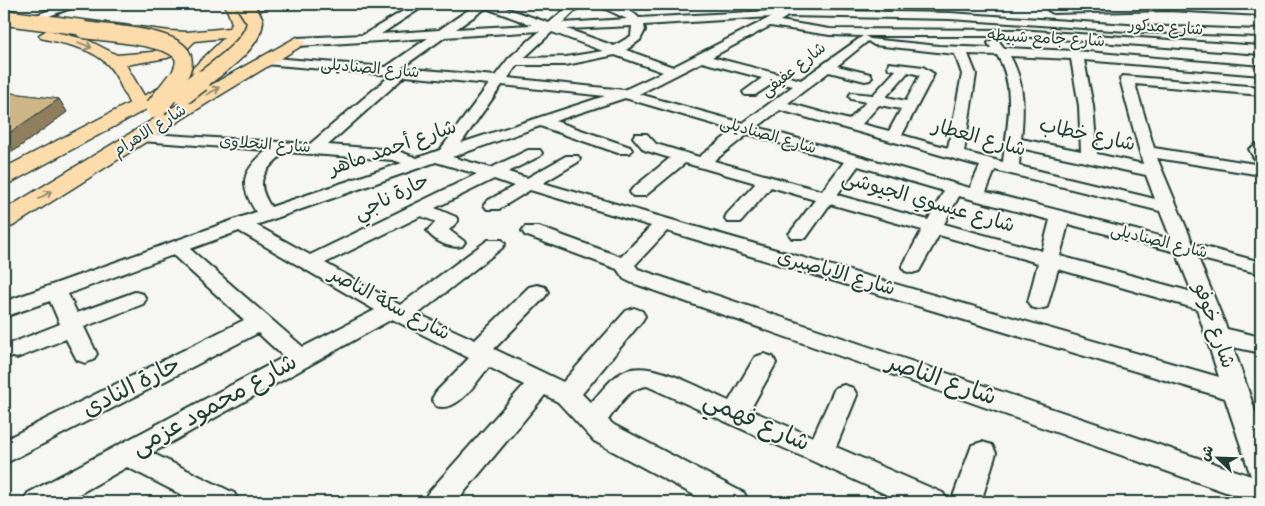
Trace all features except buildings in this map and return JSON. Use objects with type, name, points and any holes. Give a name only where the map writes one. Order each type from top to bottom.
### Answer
[{"type":"main road","points":[[238,6],[254,9],[262,4]]},
{"type":"main road","points":[[4,190],[163,101],[197,74],[229,43],[237,32],[240,23],[238,6]]},
{"type":"main road","points":[[4,195],[163,101],[230,56],[253,34],[256,26],[254,19],[238,6]]},
{"type":"main road","points":[[4,14],[187,37],[237,32]]},
{"type":"main road","points":[[4,20],[141,38],[174,46],[185,56],[184,67],[163,101]]},
{"type":"main road","points":[[4,28],[77,42],[96,49],[113,60],[163,101]]},
{"type":"main road","points":[[113,60],[130,60],[166,53],[180,48],[187,42],[187,37]]},
{"type":"main road","name":"شارع الاهرام","points":[[4,221],[297,42]]},
{"type":"main road","name":"شارع الاهرام","points":[[4,178],[163,101],[197,74]]},
{"type":"street","points":[[34,18],[77,4]]},
{"type":"street","points":[[365,38],[422,4]]},
{"type":"street","points":[[314,148],[395,72],[442,34],[484,4],[674,72]]},
{"type":"street","points":[[441,155],[513,61],[577,4]]},
{"type":"street","points":[[513,61],[571,61],[614,51],[637,37],[640,29],[638,22],[624,11],[600,4]]},
{"type":"street","points":[[744,4],[783,14]]},
{"type":"street","points":[[933,31],[944,16],[945,4]]},
{"type":"street","points":[[1230,4],[1261,20]]},
{"type":"street","points":[[1165,5],[1196,12],[1261,12]]},
{"type":"street","points":[[1052,10],[1067,7],[1165,5],[1250,25],[1261,33]]},
{"type":"street","points":[[1067,7],[1099,23],[1116,49]]},
{"type":"street","points":[[1128,7],[1147,17],[1174,26],[1217,32],[1261,33]]},
{"type":"street","points":[[297,42],[783,14],[827,9],[886,16],[944,16],[998,13],[1142,29],[1174,26]]},
{"type":"street","points":[[827,9],[821,21],[852,25]]},
{"type":"street","points":[[1196,12],[1217,32]]},
{"type":"street","name":"شارع جامع شبيطه","points":[[783,14],[830,32],[871,32],[919,48],[1076,55],[1116,49],[1261,71]]},
{"type":"street","name":"شارع أحمد ماهر","points":[[4,310],[240,224],[540,121],[643,88],[783,14]]},
{"type":"street","points":[[1020,15],[1037,14]]},
{"type":"street","points":[[1120,17],[1142,29]]},
{"type":"street","name":"شارع مدكور","points":[[871,32],[983,32],[1116,49],[1261,50]]},
{"type":"street","name":"شارع عفيفى","points":[[702,162],[871,32]]},
{"type":"street","points":[[983,32],[1002,51],[1016,81],[1010,169]]},
{"type":"street","points":[[955,155],[968,80],[966,62],[960,51]]},
{"type":"street","points":[[1076,55],[1084,84],[1089,118],[1089,158]]},
{"type":"street","points":[[701,58],[803,85]]},
{"type":"street","name":"شارع الصناديلى","points":[[265,60],[497,80],[625,94],[954,189],[1060,218],[1261,268]]},
{"type":"street","points":[[827,67],[865,76]]},
{"type":"street","points":[[852,126],[875,100],[899,67],[923,71],[927,74],[894,138]]},
{"type":"street","points":[[750,92],[773,77]]},
{"type":"street","name":"شارع خوفو","points":[[1261,91],[1134,78],[1127,80],[1146,151],[1207,304],[1236,392],[1257,442],[1261,468]]},
{"type":"street","points":[[856,96],[910,106]]},
{"type":"street","name":"شارع العطار","points":[[778,105],[989,164],[1170,208]]},
{"type":"street","points":[[540,121],[624,150]]},
{"type":"street","name":"شارع النحلاوى","points":[[142,136],[395,155],[416,163]]},
{"type":"street","name":"شارع عيسوي الجيوشى","points":[[641,137],[650,147],[1207,304]]},
{"type":"street","name":"شارع خطاب","points":[[1013,142],[1153,171]]},
{"type":"street","points":[[267,215],[256,198],[252,186],[252,176],[282,146]]},
{"type":"street","points":[[1146,151],[1261,170]]},
{"type":"street","name":"حارة ناجي","points":[[310,263],[534,153]]},
{"type":"street","name":"شارع الاباصيرى","points":[[441,155],[494,174],[1236,392]]},
{"type":"street","points":[[639,192],[682,156]]},
{"type":"street","points":[[493,206],[572,159]]},
{"type":"street","points":[[799,234],[854,160]]},
{"type":"street","points":[[976,195],[989,164]]},
{"type":"street","points":[[734,218],[767,181]]},
{"type":"street","points":[[912,267],[954,189]]},
{"type":"street","points":[[421,209],[449,221],[437,231],[455,242]]},
{"type":"street","points":[[1039,302],[1060,218]]},
{"type":"street","name":"شارع سكة الناصر","points":[[240,224],[397,312],[542,380],[567,394],[584,409],[591,421],[604,433],[734,502]]},
{"type":"street","points":[[624,266],[664,224]]},
{"type":"street","name":"شارع الناصر","points":[[532,231],[624,266],[631,274],[638,277],[1261,492]]},
{"type":"street","name":"شارع محمود عزمى","points":[[38,502],[301,359],[397,312],[495,244]]},
{"type":"street","points":[[177,248],[301,359]]},
{"type":"street","points":[[56,291],[85,354]]},
{"type":"street","points":[[445,399],[482,353],[537,292]]},
{"type":"street","points":[[17,350],[135,299]]},
{"type":"street","points":[[567,394],[634,316]]},
{"type":"street","name":"حارة النادى","points":[[4,453],[260,322]]},
{"type":"street","points":[[1217,335],[1261,345]]},
{"type":"street","points":[[735,414],[764,363]]},
{"type":"street","name":"شارع فهمي","points":[[591,421],[619,388],[632,378],[649,377],[933,502]]},
{"type":"street","points":[[438,502],[542,380]]},
{"type":"street","points":[[820,451],[844,395]]},
{"type":"street","points":[[966,502],[982,453]]},
{"type":"street","points":[[127,454],[224,502]]}]
